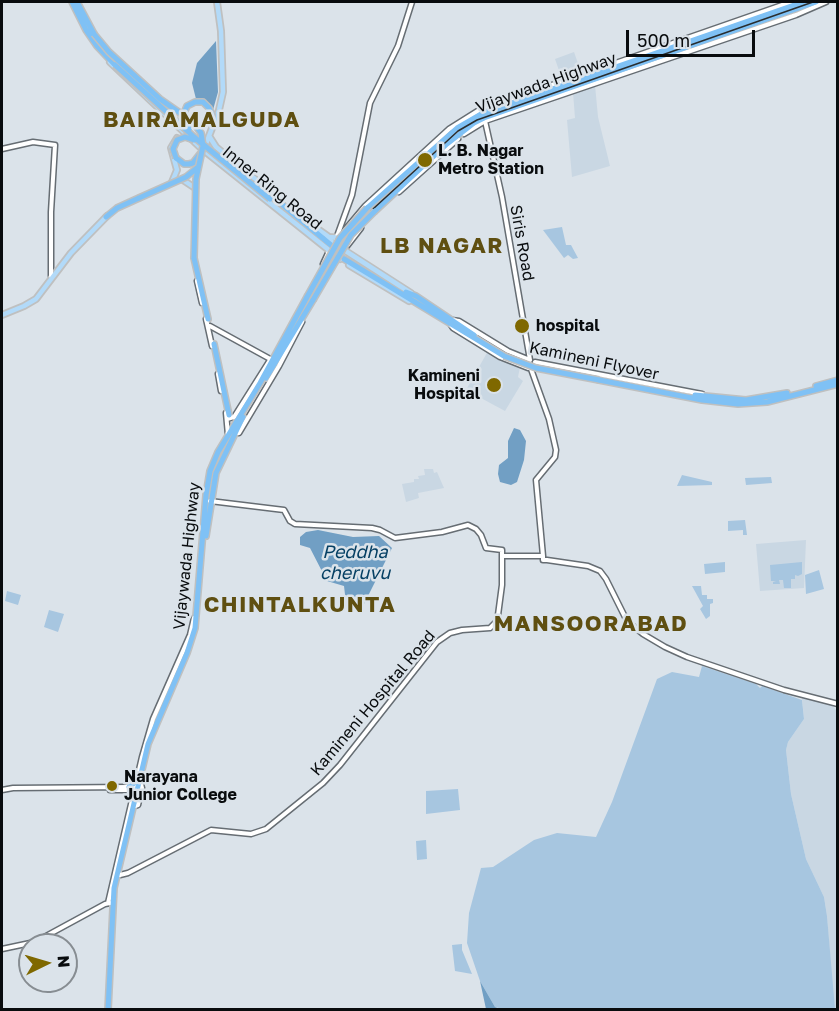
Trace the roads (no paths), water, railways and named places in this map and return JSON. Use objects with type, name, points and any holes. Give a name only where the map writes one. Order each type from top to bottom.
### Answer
[{"type":"highway","points":[[76,2],[94,34],[109,52],[160,99],[199,128],[203,141],[196,171],[194,258],[208,319]]},
{"type":"highway","name":"Inner Ring Road","points":[[76,2],[87,31],[109,54]]},
{"type":"highway","name":"Vijaywada Highway","points":[[588,79],[688,40],[728,31],[794,2],[803,2]]},
{"type":"highway","name":"Vijaywada Highway","points":[[310,298],[351,236],[404,186],[465,122],[518,101],[816,2]]},
{"type":"highway","points":[[109,54],[116,64],[202,151]]},
{"type":"highway","points":[[116,64],[188,131],[273,199]]},
{"type":"highway","name":"Vijaywada Highway","points":[[397,183],[453,134],[518,101]]},
{"type":"highway","points":[[188,131],[184,113],[188,106],[195,102],[203,102],[209,108],[212,115],[210,125]]},
{"type":"highway","points":[[202,151],[193,163],[183,164],[176,158],[173,149],[178,139],[187,137],[202,151],[273,199]]},
{"type":"highway","points":[[106,217],[117,208],[196,171]]},
{"type":"highway","points":[[275,362],[340,238],[367,208],[397,183]]},
{"type":"highway","name":"Inner Ring Road","points":[[273,199],[293,215]]},
{"type":"highway","points":[[293,215],[337,252],[451,322]]},
{"type":"highway","points":[[277,351],[310,298]]},
{"type":"highway","name":"Kamineni Flyover","points":[[451,322],[504,354],[536,368],[703,398]]},
{"type":"highway","points":[[214,344],[231,418]]},
{"type":"highway","name":"Vijaywada Highway","points":[[110,1010],[116,896],[135,788],[148,744],[169,698],[171,685],[194,636],[204,543],[216,473],[275,362],[277,351]]},
{"type":"highway","name":"Vijaywada Highway","points":[[110,1010],[110,903],[135,806],[135,788],[152,739],[198,631],[206,495],[210,471],[228,437],[231,418],[275,362]]},
{"type":"highway","points":[[703,398],[753,404],[837,382]]},
{"type":"highway","points":[[209,511],[207,504],[212,474],[228,437]]},
{"type":"highway","points":[[153,719],[160,714]]},
{"type":"main road","points":[[2,314],[24,306],[38,297],[71,253],[106,217],[183,180],[196,171],[219,103],[222,82],[217,2]]},
{"type":"main road","name":"Inner Ring Road","points":[[109,54],[207,136],[216,148],[273,199]]},
{"type":"main road","name":"Inner Ring Road","points":[[109,54],[111,65],[166,116],[188,131],[202,151]]},
{"type":"main road","points":[[207,136],[219,103]]},
{"type":"main road","points":[[166,116],[173,109]]},
{"type":"main road","points":[[172,182],[177,170],[171,148],[176,138],[177,125]]},
{"type":"main road","points":[[176,138],[197,129]]},
{"type":"main road","name":"Vijaywada Highway","points":[[337,252],[339,239],[346,229],[357,223],[450,140],[453,134]]},
{"type":"main road","points":[[202,151],[211,155],[212,149],[216,148]]},
{"type":"main road","name":"Inner Ring Road","points":[[211,155],[273,199],[285,204],[293,215],[337,252]]},
{"type":"main road","points":[[2,314],[32,298],[69,251],[101,217],[114,208],[196,171]]},
{"type":"main road","points":[[183,180],[195,188]]},
{"type":"main road","name":"Vijaywada Highway","points":[[277,351],[320,274],[357,223],[397,183]]},
{"type":"main road","points":[[293,215],[329,237],[339,239]]},
{"type":"main road","name":"Vijaywada Highway","points":[[275,362],[323,279],[328,278]]},
{"type":"street","points":[[339,239],[346,229],[370,102],[398,46],[412,2]]},
{"type":"street","points":[[357,223],[406,168],[460,121],[484,107],[518,101],[794,2]]},
{"type":"street","points":[[357,223],[485,119],[796,15],[826,2]]},
{"type":"street","name":"Siris Road","points":[[485,119],[532,360]]},
{"type":"street","points":[[2,149],[33,142],[56,145],[51,212],[51,276]]},
{"type":"street","points":[[196,171],[193,237],[195,275],[231,418]]},
{"type":"street","points":[[196,171],[193,237],[214,344]]},
{"type":"street","points":[[275,362],[328,278],[329,264]]},
{"type":"street","points":[[275,362],[320,274]]},
{"type":"street","points":[[459,321],[502,347],[532,360],[701,393],[703,398],[698,402],[531,368],[512,362],[489,350],[453,328],[451,322],[459,321]]},
{"type":"street","points":[[210,326],[275,362]]},
{"type":"street","points":[[531,368],[532,360]]},
{"type":"street","points":[[532,360],[527,364],[539,388],[556,450],[555,457],[536,480],[543,560],[600,571],[627,621],[661,645],[802,696],[837,704]]},
{"type":"street","points":[[210,501],[284,510],[293,523],[372,528],[395,538],[442,532],[468,525],[481,535],[486,548],[501,549],[502,556],[543,556]]},
{"type":"street","name":"Kamineni Hospital Road","points":[[120,875],[211,830],[258,833],[323,783],[340,765],[437,642],[450,633],[490,628],[496,622],[499,610],[502,556]]},
{"type":"street","points":[[2,949],[35,942],[110,903],[142,757],[153,719],[171,685]]},
{"type":"street","points":[[4,790],[135,788]]},
{"type":"water","points":[[216,41],[218,92],[213,110],[196,99],[192,83],[197,63]]},
{"type":"water","points":[[514,428],[520,430],[526,441],[524,460],[517,482],[511,485],[500,482],[498,474],[499,465],[508,458],[508,441]]},
{"type":"water","name":"Peddha cheruvu","points":[[318,530],[353,537],[379,536],[392,548],[362,608],[346,603],[344,586],[327,581],[310,548],[300,545],[300,537],[306,532]]},
{"type":"water","points":[[480,981],[495,1007],[500,1009],[486,1009]]},
{"type":"railway","points":[[341,245],[361,220],[458,131],[477,120],[813,2]]},
{"type":"place","name":"L. B. Nagar Metro Station","points":[[425,160]]},
{"type":"place","name":"hospital","points":[[522,326]]},
{"type":"place","name":"Kamineni Hospital","points":[[494,385]]},
{"type":"place","name":"Narayana Junior College","points":[[112,786]]},
{"type":"district","name":"BAIRAMALGUDA","points":[[202,120]]},
{"type":"district","name":"LB NAGAR","points":[[442,246]]},
{"type":"district","name":"CHINTALKUNTA","points":[[300,605]]},
{"type":"district","name":"MANSOORABAD","points":[[591,624]]}]
